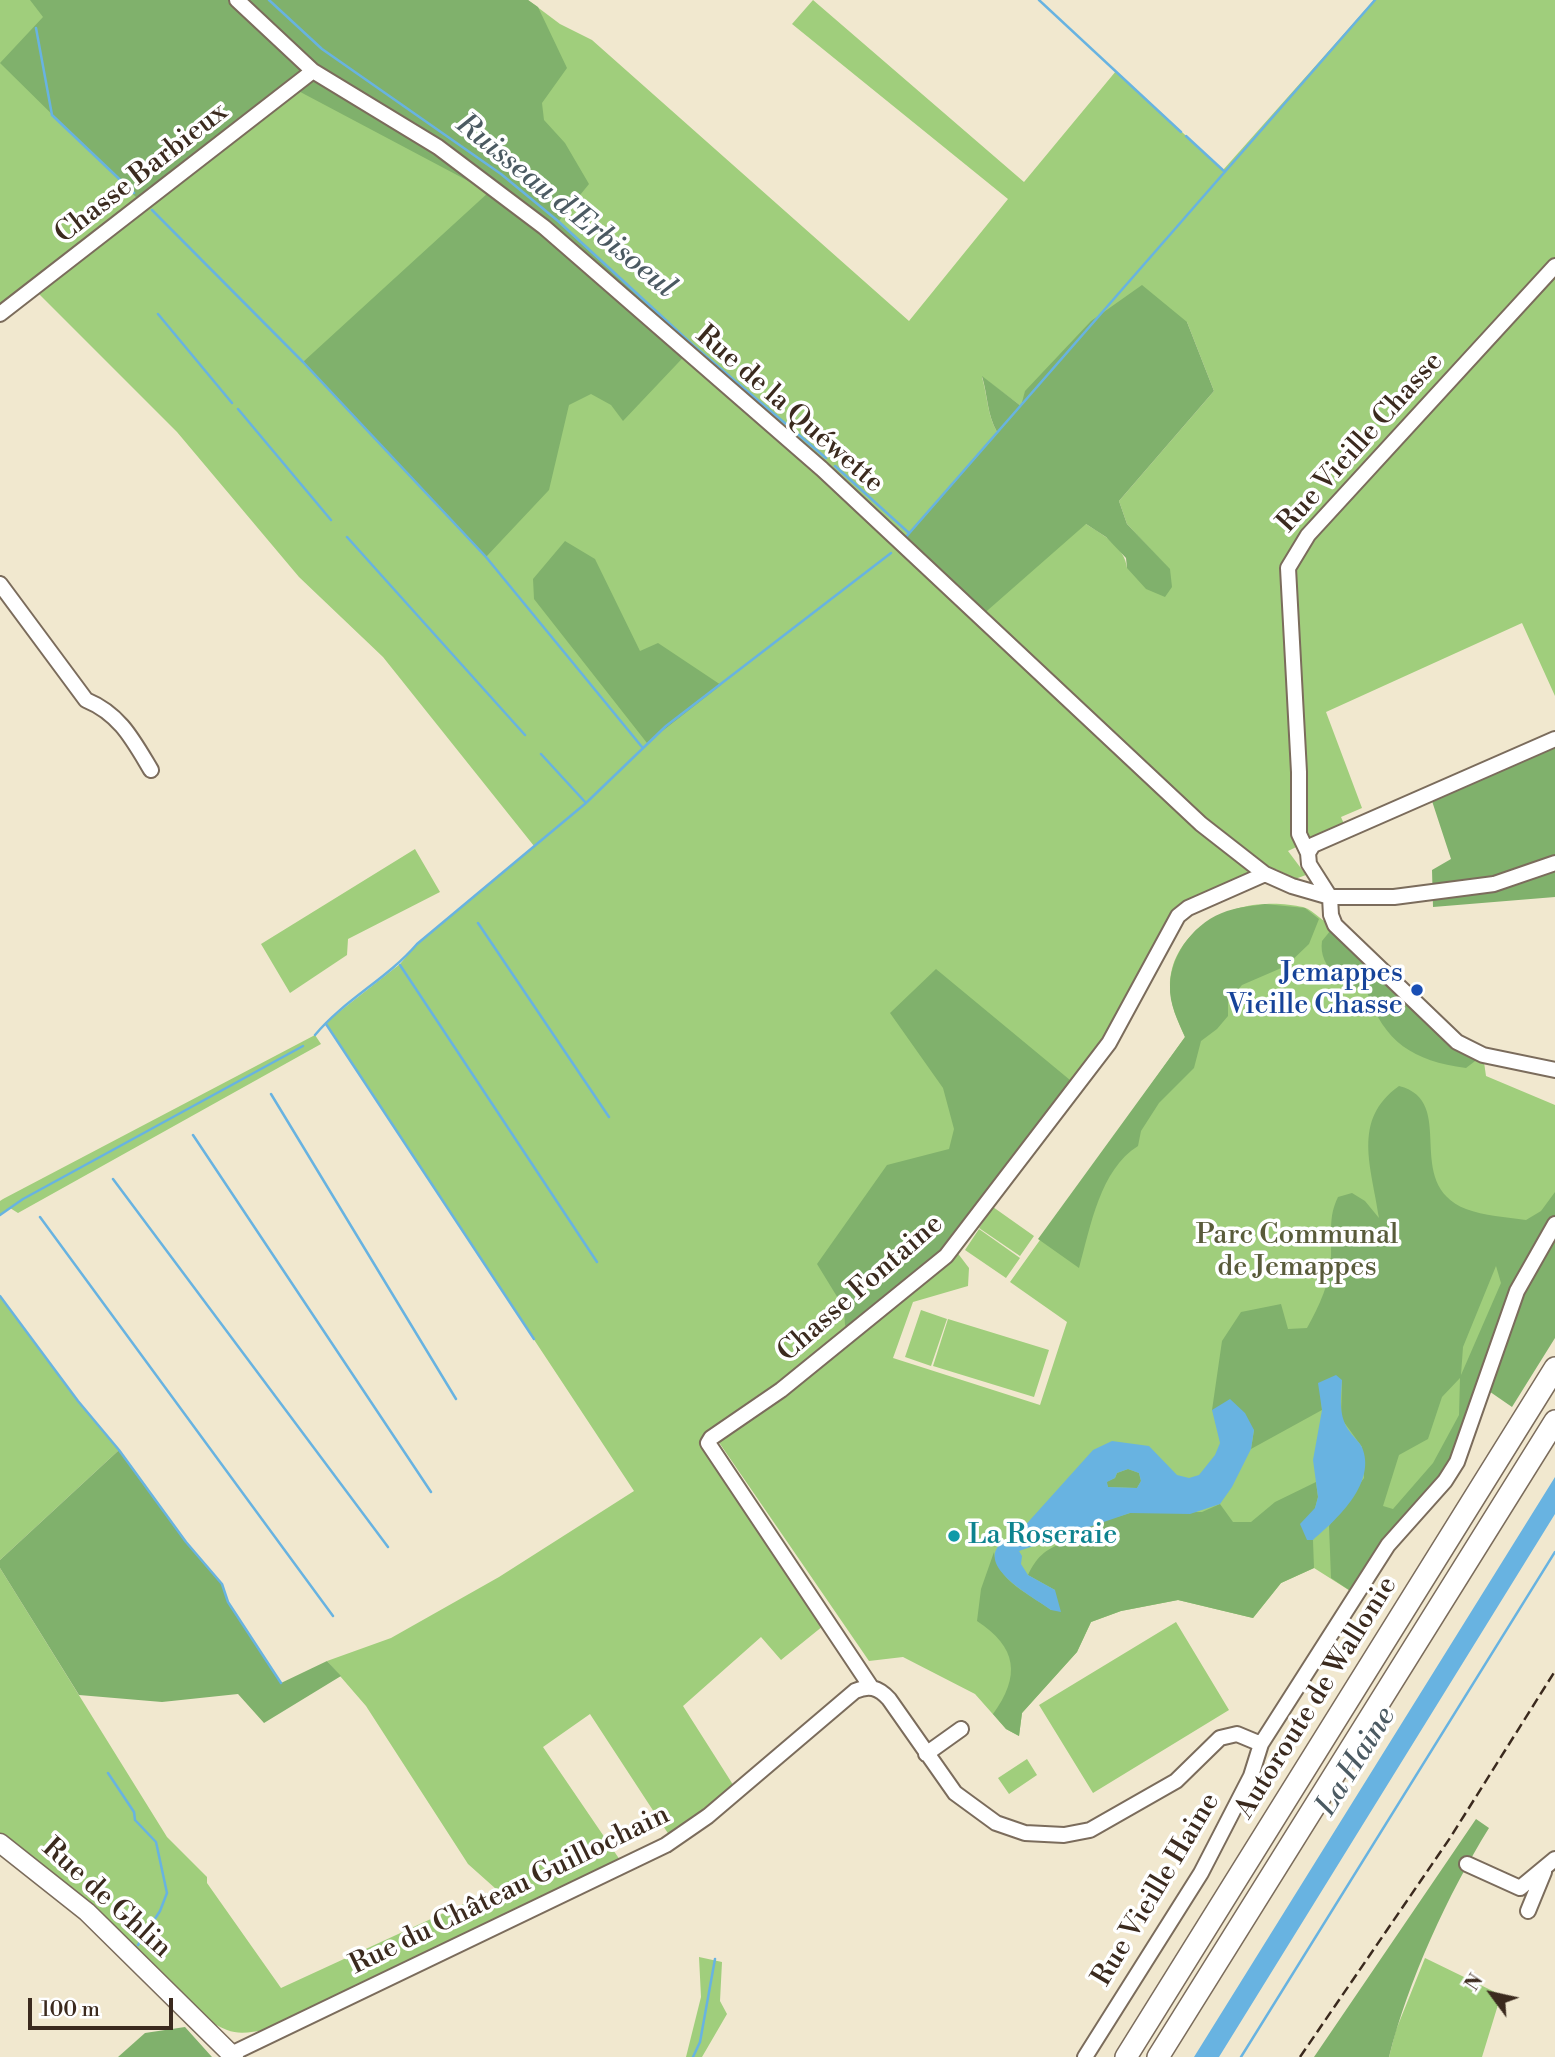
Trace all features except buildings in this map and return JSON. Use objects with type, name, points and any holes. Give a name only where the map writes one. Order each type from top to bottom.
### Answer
[{"type":"highway","name":"Autoroute de Wallonie","points":[[1126,2057],[1555,1368]]},
{"type":"highway","name":"Autoroute de Wallonie","points":[[1158,2057],[1555,1421]]},
{"type":"main road","name":"Rue de Ghlin","points":[[0,1843],[87,1912],[233,2055]]},
{"type":"street","name":"Rue de la Quéwette","points":[[237,0],[313,71],[438,147],[544,227],[822,470],[1201,824],[1250,865],[1292,887],[1330,897],[1394,897],[1494,884],[1555,863]]},
{"type":"street","name":"Chasse Barbieux","points":[[0,314],[313,71]]},
{"type":"street","name":"Rue Vieille Chasse","points":[[1555,266],[1317,524],[1292,558],[1288,568],[1299,772],[1299,834],[1308,853],[1309,864],[1330,897],[1331,915],[1335,925],[1457,1042],[1483,1055],[1555,1070]]},
{"type":"street","points":[[0,584],[86,700],[104,708],[122,723],[151,770]]},
{"type":"street","points":[[1308,853],[1313,845],[1555,739]]},
{"type":"street","name":"Chasse Fontaine","points":[[871,1687],[708,1443],[711,1438],[781,1390],[946,1256],[1109,1043],[1178,916],[1188,908],[1265,874]]},
{"type":"street","name":"Rue Vieille Haine","points":[[1085,2057],[1201,1873],[1251,1776],[1261,1744],[1388,1545],[1445,1481],[1457,1462],[1517,1291],[1555,1224]]},
{"type":"street","points":[[871,1687],[889,1699],[955,1793],[996,1823],[1025,1833],[1065,1835],[1090,1830],[1167,1787],[1220,1738],[1237,1734],[1261,1744]]},
{"type":"street","name":"Rue du Château Guillochain","points":[[233,2055],[666,1845],[708,1816],[855,1690],[871,1687]]},
{"type":"street","points":[[926,1754],[961,1729]]},
{"type":"street","points":[[1467,1864],[1520,1888],[1555,1859]]},
{"type":"street","points":[[1528,1911],[1544,1870]]},
{"type":"green space","name":"Parc Communal de Jemappes","points":[[0,0],[528,0],[560,24],[592,40],[909,321],[1008,199],[792,24],[813,0],[1024,182],[1116,71],[1223,170],[1374,0],[1555,0],[1555,696],[1522,623],[1326,712],[1362,808],[1341,817],[1344,824],[1288,851],[1306,875],[1295,879],[1276,869],[1188,908],[1124,1015],[953,1247],[969,1268],[968,1286],[913,1302],[893,1358],[1040,1405],[1067,1322],[1010,1282],[1185,1037],[1170,993],[1172,968],[1179,953],[1188,939],[1201,927],[1232,910],[1270,904],[1308,909],[1335,925],[1457,1042],[1483,1055],[1486,1076],[1555,1105],[1555,1220],[1470,1421],[1355,1594],[1314,1568],[1281,1583],[1253,1618],[1178,1600],[1121,1611],[1091,1622],[1077,1652],[1022,1713],[1019,1736],[1006,1729],[975,1694],[903,1657],[869,1661],[718,1441],[710,1446],[823,1626],[781,1660],[761,1637],[683,1706],[737,1791],[673,1841],[590,1714],[543,1747],[620,1860],[265,2030],[241,2033],[227,2030],[202,2015],[134,1945],[128,1949],[0,1843],[0,1568],[167,1837],[207,1877],[207,1883],[281,1988],[496,1889],[468,1864],[366,1706],[327,1661],[391,1638],[499,1577],[634,1491],[325,1023],[400,964],[417,944],[534,846],[383,657],[299,577],[177,432],[34,289],[0,314]],"holes":[[[1187,322],[1214,391],[1119,501],[1127,524],[1169,569],[1127,568],[1117,547],[1086,524],[905,538],[997,432],[989,412],[982,377],[1021,406]]]},
{"type":"green space","points":[[30,0],[528,0],[538,7],[567,68],[542,103],[544,120],[565,143],[589,184],[559,221],[694,346],[623,421],[611,405],[591,394],[569,405],[549,490],[486,557],[303,362],[489,192],[289,86],[142,203],[0,63],[43,17]]},
{"type":"green space","points":[[1142,285],[1187,322],[1214,391],[1119,501],[1127,524],[1170,569],[1172,587],[1165,597],[1146,589],[1127,568],[1126,558],[1106,537],[1086,524],[980,617],[901,542],[997,432],[989,412],[982,376],[1021,406],[1025,391],[1091,321]]},
{"type":"green space","points":[[565,541],[595,559],[640,651],[658,643],[721,685],[647,743],[534,599],[533,579]]},
{"type":"green space","points":[[1555,747],[1555,897],[1433,907],[1432,870],[1451,859],[1432,801]]},
{"type":"green space","points":[[415,849],[440,892],[348,939],[347,955],[290,993],[261,944]]},
{"type":"green space","points":[[1265,904],[1305,908],[1319,919],[1309,944],[1286,966],[1242,985],[1228,1002],[1228,1016],[1201,1041],[1194,1068],[1159,1103],[1141,1131],[1138,1146],[1114,1169],[1099,1200],[1079,1268],[1038,1239],[1185,1037],[1174,1012],[1170,992],[1171,973],[1180,950],[1196,930],[1216,916],[1236,908]]},
{"type":"green space","points":[[1335,925],[1457,1042],[1483,1055],[1466,1068],[1431,1060],[1403,1046],[1382,1024],[1367,992],[1335,974],[1324,960],[1322,941]]},
{"type":"green space","points":[[936,969],[1076,1085],[946,1256],[850,1334],[845,1325],[844,1308],[817,1264],[887,1165],[949,1149],[954,1129],[943,1088],[890,1013]]},
{"type":"green space","points":[[315,1035],[321,1044],[18,1213],[10,1208],[0,1215],[0,1201],[3,1199]]},
{"type":"green space","points":[[1399,1086],[1416,1095],[1426,1108],[1432,1163],[1437,1181],[1447,1197],[1466,1209],[1526,1220],[1541,1211],[1555,1192],[1555,1220],[1516,1288],[1455,1461],[1355,1594],[1331,1578],[1329,1526],[1364,1478],[1362,1447],[1341,1418],[1342,1380],[1321,1396],[1322,1410],[1251,1449],[1254,1430],[1212,1410],[1222,1341],[1241,1312],[1281,1304],[1288,1329],[1307,1328],[1327,1284],[1332,1219],[1338,1197],[1352,1193],[1365,1201],[1379,1218],[1368,1146],[1375,1114],[1384,1099]],"holes":[[[1496,1266],[1501,1283],[1461,1375],[1463,1347]],[[1460,1378],[1459,1415],[1433,1463],[1393,1509],[1383,1506],[1399,1455],[1428,1439],[1442,1397]]]},
{"type":"green space","points":[[993,1207],[1034,1236],[1020,1256],[979,1228]]},
{"type":"green space","points":[[1555,1224],[1555,1338],[1512,1407],[1483,1387],[1495,1350]]},
{"type":"green space","points":[[979,1229],[1020,1258],[1006,1278],[965,1250]]},
{"type":"green space","points":[[0,1296],[78,1401],[119,1450],[0,1560]]},
{"type":"green space","points":[[921,1310],[947,1319],[931,1366],[905,1357]]},
{"type":"green space","points":[[948,1319],[1049,1350],[1034,1397],[933,1366]]},
{"type":"green space","points":[[119,1450],[186,1542],[222,1584],[228,1602],[281,1683],[327,1661],[341,1676],[264,1723],[238,1694],[162,1702],[79,1695],[0,1568],[0,1560]]},
{"type":"green space","points":[[1128,1469],[1139,1473],[1141,1481],[1137,1488],[1108,1487],[1106,1482],[1115,1478],[1117,1473]]},
{"type":"green space","points":[[1316,1482],[1318,1497],[1307,1539],[1313,1540],[1314,1568],[1281,1583],[1253,1618],[1178,1600],[1121,1611],[1091,1622],[1077,1652],[1022,1713],[1019,1736],[1006,1729],[993,1714],[1008,1687],[1011,1675],[1007,1652],[1000,1641],[977,1621],[981,1589],[994,1552],[996,1562],[1008,1579],[1051,1610],[1055,1590],[1028,1575],[1042,1555],[1063,1543],[1065,1533],[1130,1513],[1202,1512],[1220,1504],[1233,1522],[1251,1522],[1275,1502]]},
{"type":"green space","points":[[1176,1622],[1229,1710],[1093,1793],[1039,1705]]},
{"type":"green space","points":[[1027,1759],[1037,1775],[1009,1794],[998,1778]]},
{"type":"green space","points":[[1476,1819],[1489,1828],[1444,1909],[1407,1998],[1389,2057],[1314,2057]]},
{"type":"green space","points":[[699,1957],[722,1962],[720,2001],[727,2014],[702,2057],[686,2057],[701,1997]]},
{"type":"green space","points":[[1425,1958],[1501,1995],[1482,2057],[1389,2057],[1396,2030]]},
{"type":"green space","points":[[185,2027],[212,2057],[118,2057],[145,2033]]},
{"type":"water","points":[[1336,1375],[1342,1380],[1341,1407],[1346,1426],[1363,1450],[1363,1476],[1359,1489],[1342,1512],[1313,1540],[1307,1540],[1300,1524],[1315,1508],[1318,1497],[1313,1460],[1322,1410],[1318,1383]]},
{"type":"water","points":[[1230,1399],[1245,1413],[1254,1430],[1251,1449],[1232,1487],[1220,1504],[1190,1514],[1130,1513],[1019,1551],[1022,1556],[1021,1564],[1028,1575],[1055,1590],[1061,1612],[1051,1610],[1023,1591],[997,1566],[995,1557],[998,1546],[1010,1538],[1012,1540],[1093,1450],[1112,1441],[1149,1446],[1177,1475],[1189,1478],[1199,1475],[1215,1455],[1220,1443],[1212,1410]],"holes":[[[1128,1469],[1139,1473],[1141,1481],[1137,1488],[1108,1487],[1107,1482],[1115,1478],[1117,1473]]]},
{"type":"water","points":[[1555,1477],[1555,1514],[1219,2057],[1194,2057]]},
{"type":"waterway","name":"Ruisseau d'Erbisoeul","points":[[269,0],[322,49],[501,174],[558,221],[694,346],[826,458]]},
{"type":"waterway","points":[[1039,0],[1181,132]]},
{"type":"waterway","points":[[905,538],[1375,0]]},
{"type":"waterway","points":[[36,28],[52,115],[134,193]]},
{"type":"waterway","points":[[1186,136],[1225,172]]},
{"type":"waterway","points":[[152,210],[303,362],[486,557],[642,747]]},
{"type":"waterway","points":[[158,314],[232,403]]},
{"type":"waterway","points":[[238,409],[331,520]]},
{"type":"waterway","name":"Ruisseau d'Erbisoeul","points":[[835,466],[909,533]]},
{"type":"waterway","points":[[347,537],[525,735]]},
{"type":"waterway","points":[[315,1035],[326,1022],[417,944],[586,803],[666,726],[891,553]]},
{"type":"waterway","points":[[541,754],[586,803]]},
{"type":"waterway","points":[[478,923],[609,1117]]},
{"type":"waterway","points":[[400,965],[597,1262]]},
{"type":"waterway","points":[[326,1024],[534,1339]]},
{"type":"waterway","points":[[0,1215],[23,1199],[303,1046]]},
{"type":"waterway","points":[[271,1094],[456,1399]]},
{"type":"waterway","points":[[193,1135],[431,1492]]},
{"type":"waterway","points":[[113,1179],[388,1547]]},
{"type":"waterway","points":[[40,1217],[333,1616]]},
{"type":"waterway","points":[[0,1296],[186,1542],[222,1584],[228,1602],[281,1683]]},
{"type":"waterway","points":[[1241,2057],[1555,1552]]},
{"type":"waterway","points":[[108,1773],[134,1812],[135,1820],[156,1842],[167,1893],[160,1911],[138,1945]]},
{"type":"waterway","points":[[693,2057],[700,2042],[715,1959]]},
{"type":"railway","points":[[1300,2057],[1450,1838],[1555,1671]]},
{"type":"place","name":"Jemappes Vieille Chasse","points":[[1417,990]]},
{"type":"place","name":"La Roseraie","points":[[954,1536]]},
{"type":"water label","name":"La Haine","points":[[1357,1762]]}]
